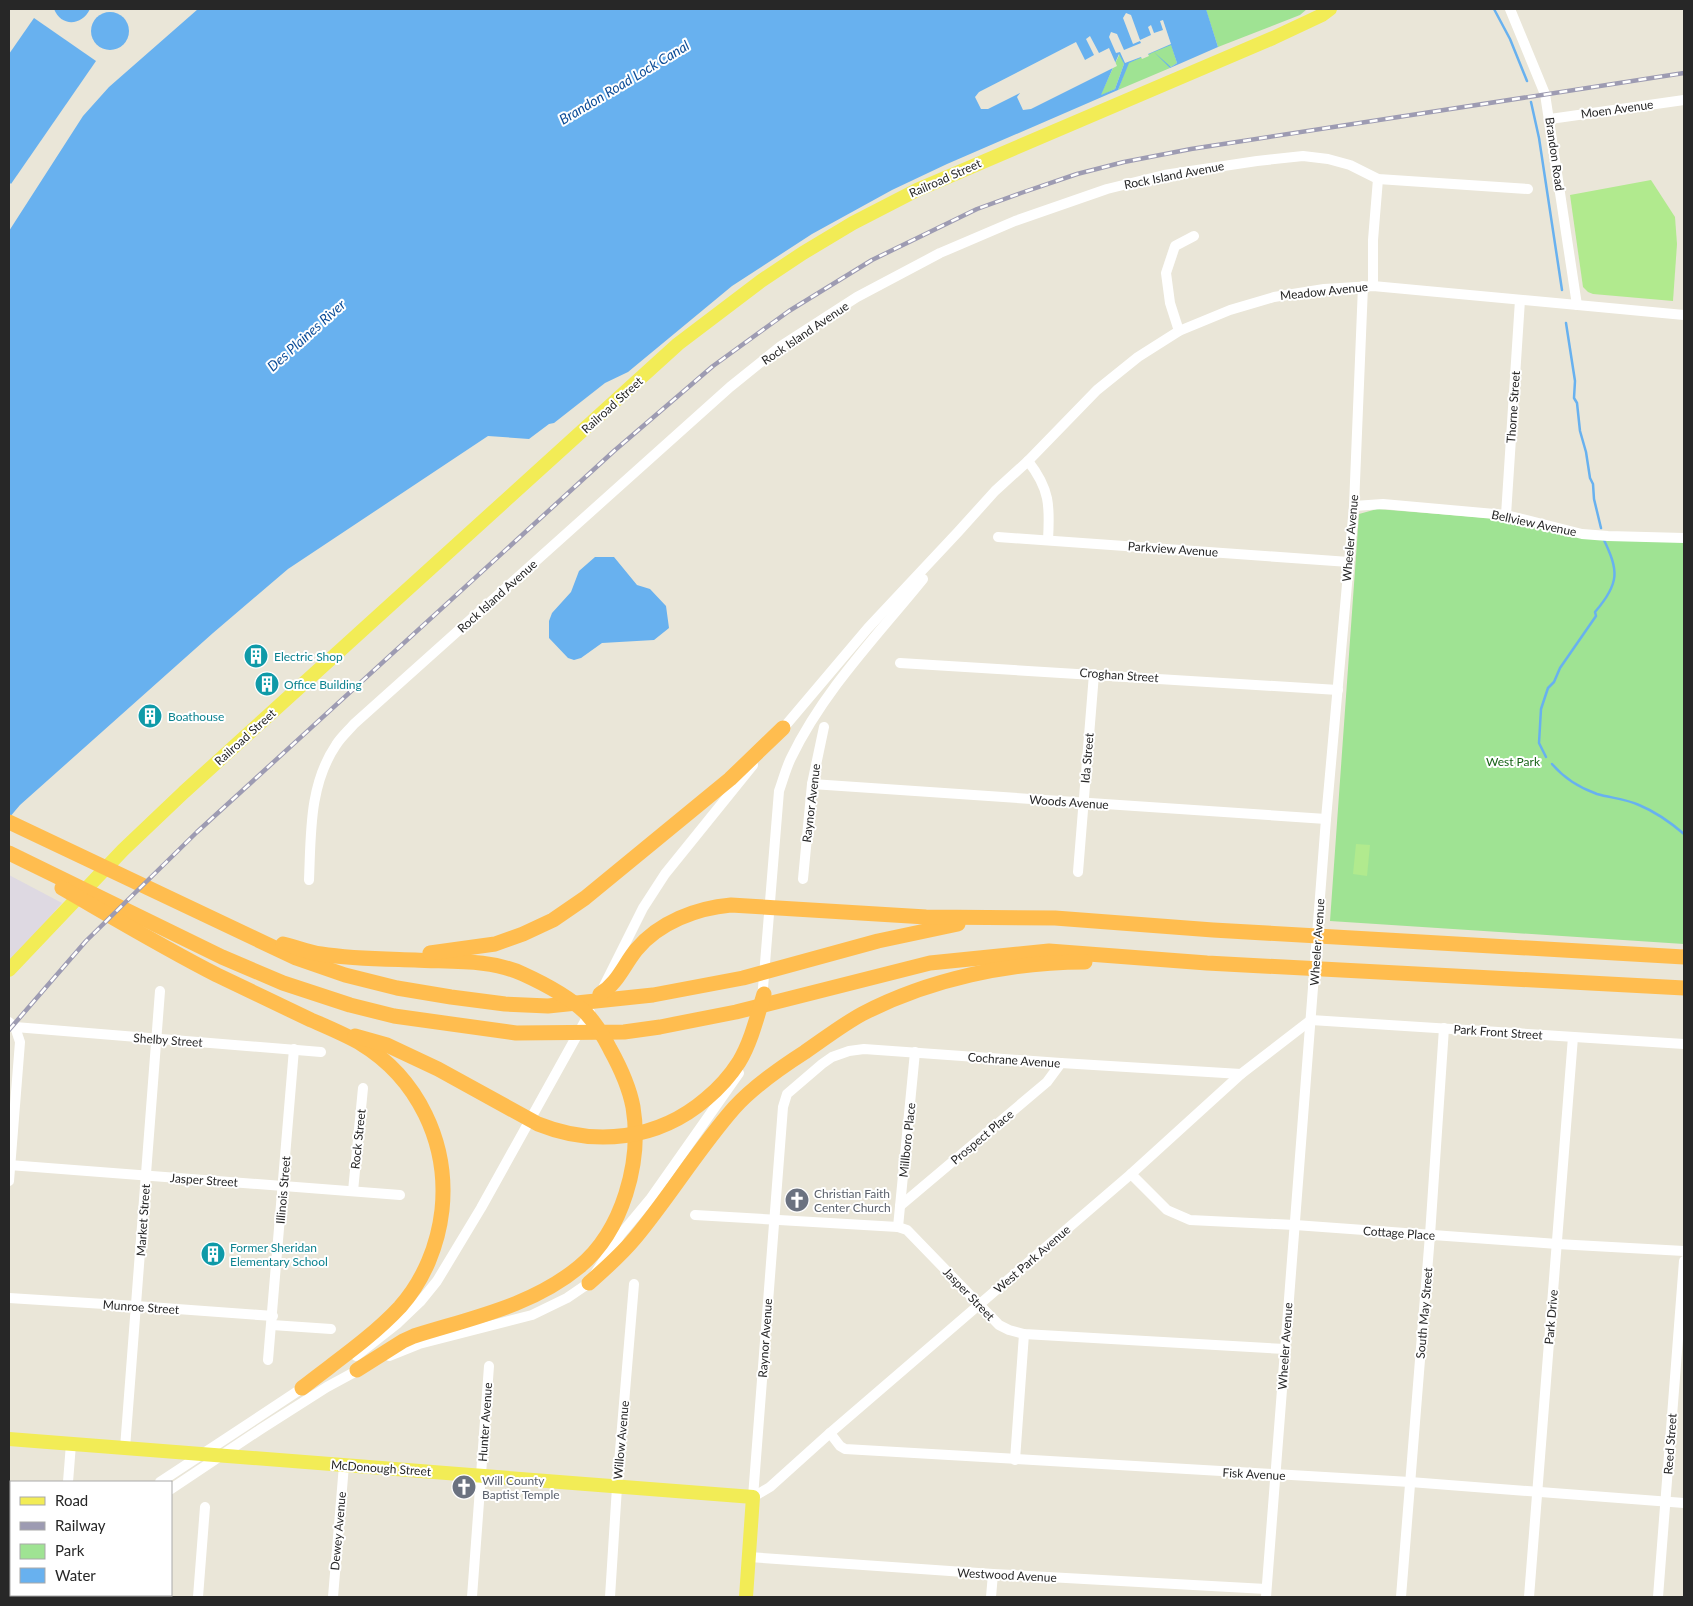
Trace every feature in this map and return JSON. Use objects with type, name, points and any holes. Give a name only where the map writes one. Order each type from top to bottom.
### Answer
[{"type":"highway","points":[[361,958],[449,952],[495,944],[553,920],[585,898],[730,779],[783,728]]},
{"type":"highway","points":[[9,822],[296,958],[371,982],[451,998],[505,1004],[548,1006],[653,996],[743,978],[878,941],[984,918]]},
{"type":"highway","points":[[9,853],[156,923],[222,957],[282,983],[394,1016],[516,1033],[624,1032],[736,1012],[930,963],[1049,951],[1207,963],[1684,988]]},
{"type":"highway","points":[[25,860],[52,882],[216,974],[361,1044],[404,1079],[429,1120],[441,1157],[443,1195],[439,1230],[430,1260],[401,1306],[372,1333],[302,1388]]},
{"type":"highway","points":[[600,994],[609,988],[636,949],[660,929],[680,917],[700,910],[719,906],[747,905],[926,918],[1055,918],[1213,930],[1684,957]]},
{"type":"highway","points":[[232,928],[320,954],[361,958],[490,964],[521,972],[555,990],[587,1014],[622,1070],[633,1105],[635,1133],[632,1169],[623,1203],[600,1244],[581,1266],[558,1284],[527,1300],[414,1336],[357,1370]]},
{"type":"highway","points":[[589,1283],[611,1264],[635,1238],[735,1108],[774,1072],[861,1015],[899,997],[951,979],[1010,968],[1070,962],[1207,963]]},
{"type":"highway","points":[[339,1033],[363,1037],[387,1045],[438,1069],[538,1124],[555,1131],[590,1137],[614,1137],[659,1128],[670,1123],[698,1106],[716,1090],[739,1062],[748,1042],[764,994]]},
{"type":"main road","name":"Railroad Street","points":[[9,970],[123,850],[184,792],[678,344],[740,296],[803,253],[853,223],[917,190],[1273,38],[1322,15],[1330,9]]},
{"type":"main road","name":"McDonough Street","points":[[9,1439],[753,1497]]},
{"type":"main road","name":"Raynor Avenue","points":[[746,1597],[753,1497]]},
{"type":"street","name":"Brandon Road","points":[[1510,9],[1545,94],[1577,305]]},
{"type":"street","name":"Moen Avenue","points":[[1550,119],[1684,100]]},
{"type":"street","name":"Rock Island Avenue","points":[[309,880],[313,804],[320,774],[336,744],[354,724],[730,387],[781,346],[857,297],[940,253],[1015,221],[1107,189],[1164,175],[1303,156],[1328,159],[1350,165],[1378,179],[1528,189]]},
{"type":"street","name":"Wheeler Avenue","points":[[1266,1593],[1326,819],[1354,506],[1368,286],[1378,179]]},
{"type":"street","points":[[1179,331],[1170,303],[1166,273],[1175,246],[1194,236]]},
{"type":"street","name":"Meadow Avenue","points":[[958,532],[994,491],[1028,462],[1097,390],[1138,357],[1179,331],[1230,310],[1274,297],[1324,289],[1368,286],[1684,315]]},
{"type":"street","name":"Thorne Street","points":[[1506,515],[1520,300]]},
{"type":"street","points":[[1028,462],[1045,488],[1050,511],[1048,540]]},
{"type":"street","name":"Bellview Avenue","points":[[1354,506],[1383,504],[1506,515],[1582,534],[1684,538]]},
{"type":"street","points":[[162,1481],[302,1388],[354,1357],[398,1323],[420,1302],[452,1258],[562,1066],[644,908],[665,874],[783,728],[868,628],[958,532]]},
{"type":"street","points":[[172,1488],[261,1429],[357,1370],[418,1344],[532,1315],[567,1298],[589,1283],[621,1234],[651,1198],[743,1067],[758,1023],[764,994],[779,791],[790,759],[818,710],[839,680],[896,612],[958,532]]},
{"type":"street","name":"Parkview Avenue","points":[[998,537],[1349,562]]},
{"type":"street","name":"Croghan Street","points":[[900,663],[1338,690]]},
{"type":"street","name":"Ida Street","points":[[1078,872],[1094,674]]},
{"type":"street","name":"Raynor Avenue","points":[[803,879],[812,784],[824,728]]},
{"type":"street","name":"Woods Avenue","points":[[812,784],[1326,819]]},
{"type":"street","name":"Market Street","points":[[125,1448],[160,990]]},
{"type":"street","name":"Park Front Street","points":[[1311,1020],[1684,1044]]},
{"type":"street","name":"West Park Avenue","points":[[753,1497],[770,1487],[1131,1174],[1241,1074],[1311,1020]]},
{"type":"street","points":[[9,1181],[20,1042],[12,1025]]},
{"type":"street","name":"Shelby Street","points":[[12,1025],[321,1052]]},
{"type":"street","name":"South May Street","points":[[1401,1597],[1430,1235],[1444,1028]]},
{"type":"street","name":"Park Drive","points":[[1529,1597],[1573,1038]]},
{"type":"street","name":"Cochrane Avenue","points":[[797,1084],[832,1057],[849,1051],[864,1049],[1061,1064],[1241,1074]]},
{"type":"street","name":"Illinois Street","points":[[268,1360],[273,1321],[294,1050]]},
{"type":"street","name":"Millboro Place","points":[[898,1227],[915,1052]]},
{"type":"street","name":"Prospect Place","points":[[900,1206],[1047,1082],[1061,1064]]},
{"type":"street","name":"Raynor Avenue","points":[[753,1497],[783,1107],[786,1094],[797,1084]]},
{"type":"street","name":"Rock Street","points":[[352,1191],[363,1088]]},
{"type":"street","name":"Jasper Street","points":[[10,1165],[400,1195]]},
{"type":"street","name":"Cottage Place","points":[[1131,1174],[1167,1210],[1190,1220],[1295,1225],[1684,1251]]},
{"type":"street","points":[[695,1215],[898,1227]]},
{"type":"street","name":"Jasper Street","points":[[898,1227],[907,1230],[999,1325],[1010,1330],[1024,1334],[1285,1349]]},
{"type":"street","name":"Reed Street","points":[[1658,1597],[1684,1261]]},
{"type":"street","name":"Willow Avenue","points":[[610,1597],[617,1486],[634,1284]]},
{"type":"street","name":"Munroe Street","points":[[9,1298],[136,1306],[331,1329]]},
{"type":"street","points":[[1015,1460],[1024,1334]]},
{"type":"street","name":"Hunter Avenue","points":[[472,1597],[490,1366]]},
{"type":"street","name":"Fisk Avenue","points":[[830,1433],[840,1446],[846,1449],[1410,1482],[1684,1503]]},
{"type":"street","points":[[68,1481],[72,1444]]},
{"type":"street","name":"Dewey Avenue","points":[[333,1597],[344,1465]]},
{"type":"street","points":[[198,1597],[205,1507]]},
{"type":"street","name":"Westwood Avenue","points":[[749,1557],[1266,1593]]},
{"type":"street","points":[[991,1597],[993,1574]]},
{"type":"shaded area","points":[[9,875],[62,903],[9,964]]},
{"type":"green space","points":[[1307,9],[1300,15],[1218,47],[1206,10]]},
{"type":"green space","points":[[1171,44],[1177,63],[1171,67],[1168,65],[1170,68],[1118,90],[1128,63]]},
{"type":"green space","points":[[1120,53],[1124,64],[1115,89],[1100,96]]},
{"type":"green space","points":[[1651,180],[1675,217],[1677,244],[1673,301],[1588,292],[1583,287],[1570,195]]},
{"type":"green space","name":"West Park","points":[[1377,509],[1500,519],[1528,526],[1684,539],[1684,944],[1330,921],[1359,514]]},
{"type":"green space","points":[[1356,844],[1370,845],[1367,876],[1353,874]]},
{"type":"water","points":[[54,9],[90,9],[82,19],[72,22],[61,19]]},
{"type":"water","points":[[198,9],[1206,9],[1218,47],[1170,68],[1154,52],[1129,63],[1118,90],[947,164],[892,190],[812,234],[732,286],[628,372],[605,383],[554,423],[549,424],[529,439],[488,436],[288,569],[213,633],[20,805],[9,818],[9,231],[83,116],[109,87]],"holes":[[[1171,45],[1177,63],[1171,67],[1154,52]],[[1119,54],[1124,64],[1115,89],[1101,95]]]},
{"type":"water","points":[[110,12],[123,18],[129,31],[123,44],[110,50],[97,44],[91,31],[97,18]]},
{"type":"water","points":[[34,18],[96,61],[11,184],[9,182],[9,54]]},
{"type":"water","points":[[595,557],[614,557],[637,585],[650,589],[666,606],[669,628],[654,640],[602,643],[581,658],[574,660],[568,658],[549,638],[549,621],[552,613],[571,592],[579,571]]},
{"type":"pier","points":[[1126,13],[1131,15],[1140,40],[1151,35],[1148,27],[1151,25],[1154,33],[1163,30],[1160,21],[1163,20],[1171,44],[1148,54],[1149,56],[1142,59],[1141,57],[1125,63],[1120,52],[1116,53],[1109,37],[1111,32],[1117,34],[1124,50],[1141,43],[1140,41],[1133,44],[1123,18]]},
{"type":"pier","points":[[1090,36],[1099,53],[1109,48],[1117,66],[1031,109],[1023,110],[1017,97],[1020,93],[988,109],[981,109],[975,97],[979,92],[1076,42],[1085,60],[1094,55],[1086,39]]},
{"type":"waterway","points":[[1494,9],[1510,39],[1527,81]]},
{"type":"waterway","points":[[1531,102],[1539,138],[1562,290]]},
{"type":"waterway","points":[[1566,323],[1575,381],[1574,398],[1577,403],[1580,431],[1601,528]]},
{"type":"waterway","points":[[1546,757],[1539,743],[1541,709],[1548,688],[1554,682],[1560,668],[1596,616],[1595,612],[1613,585],[1614,568],[1603,538]]},
{"type":"waterway","points":[[1552,764],[1578,786],[1597,794],[1629,801],[1645,808],[1663,818],[1684,834]]},
{"type":"railway","points":[[9,1030],[86,941],[197,832],[614,451],[713,366],[789,311],[872,260],[977,209],[1077,174],[1124,162],[1191,149],[1684,73]]},
{"type":"place","name":"Electric Shop","points":[[256,656]]},
{"type":"place","name":"Office Building","points":[[267,684]]},
{"type":"place","name":"Boathouse","points":[[150,716]]},
{"type":"place","name":"Christian Faith Center Church","points":[[797,1200]]},
{"type":"place","name":"Former Sheridan Elementary School","points":[[213,1254]]},
{"type":"place","name":"Will County Baptist Temple","points":[[464,1487]]},
{"type":"water label","name":"Brandon Road Lock Canal","points":[[624,82]]},
{"type":"water label","name":"Des Plaines River","points":[[306,335]]}]
